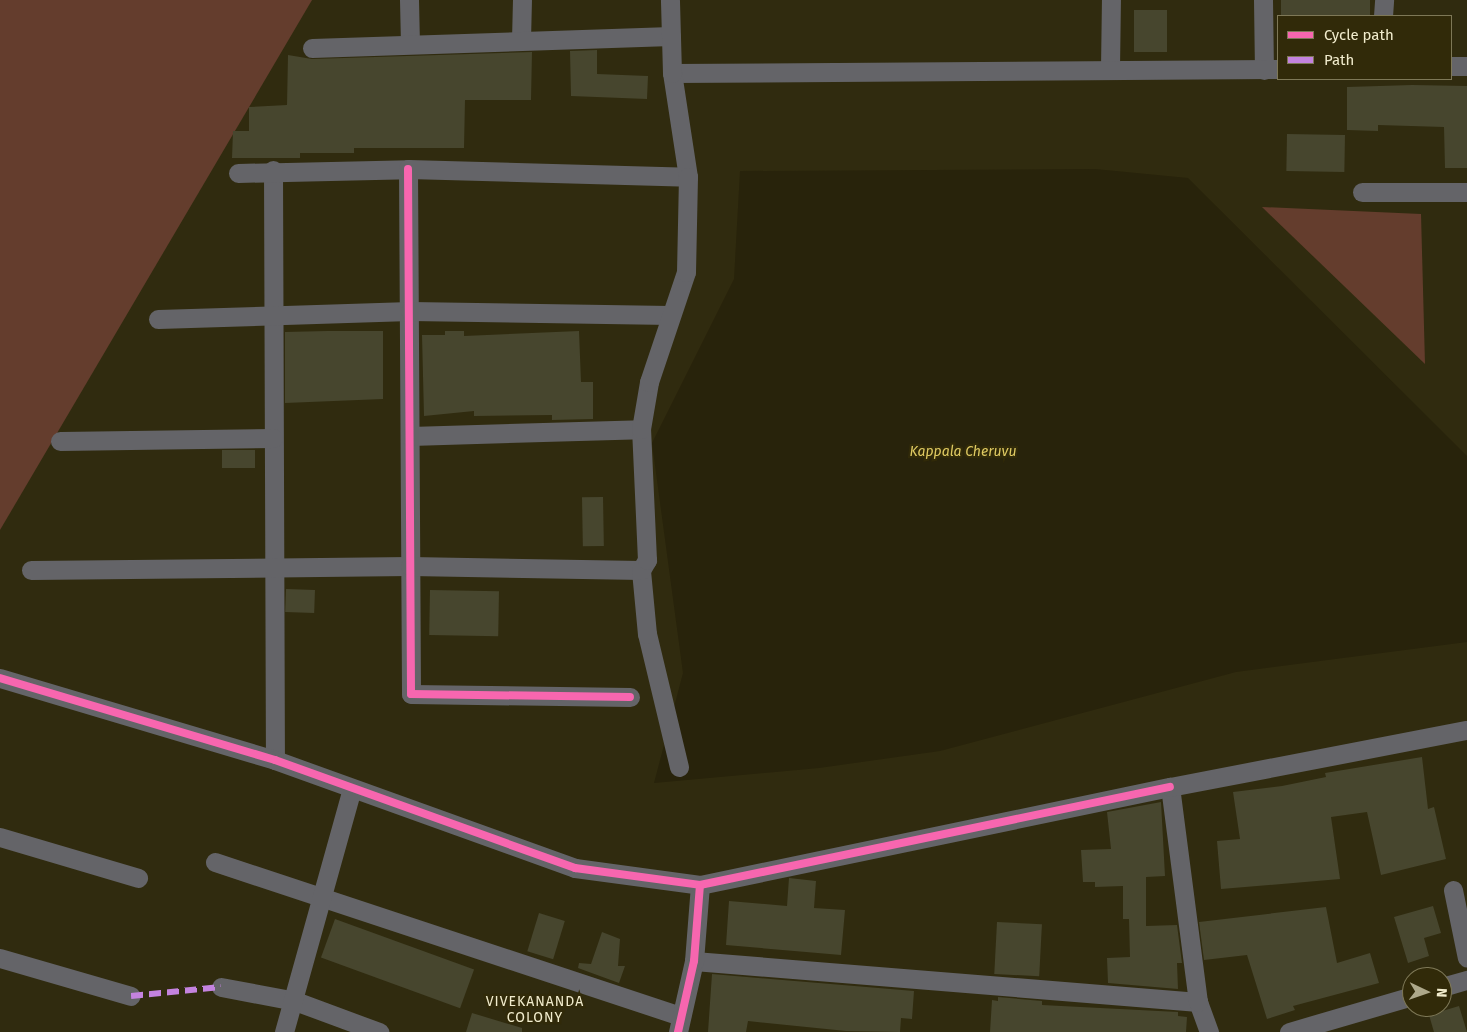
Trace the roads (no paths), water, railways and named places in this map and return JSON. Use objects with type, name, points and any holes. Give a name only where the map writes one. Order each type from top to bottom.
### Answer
[{"type":"street","points":[[409,0],[410,43]]},
{"type":"street","points":[[521,40],[522,0]]},
{"type":"street","points":[[670,0],[672,73],[688,177],[686,272],[649,382],[641,430],[647,560],[641,570],[647,634],[679,767]]},
{"type":"street","points":[[1110,68],[1111,0]]},
{"type":"street","points":[[672,73],[1110,68],[1271,69],[1263,0]]},
{"type":"street","points":[[1383,15],[1384,0]]},
{"type":"street","points":[[312,48],[410,43],[670,36]]},
{"type":"street","points":[[1452,66],[1467,66]]},
{"type":"street","points":[[238,173],[273,170],[408,169],[688,177]]},
{"type":"street","points":[[408,169],[410,694],[630,697]]},
{"type":"street","points":[[273,170],[275,760]]},
{"type":"street","points":[[1362,192],[1467,192]]},
{"type":"street","points":[[158,319],[410,311],[670,315]]},
{"type":"street","points":[[410,436],[641,430]]},
{"type":"street","points":[[60,441],[273,438]]},
{"type":"street","points":[[31,570],[274,569],[410,566],[641,570]]},
{"type":"street","points":[[0,678],[275,760],[575,868],[700,885],[1170,786],[1467,730]]},
{"type":"street","points":[[1170,786],[1198,1002],[1209,1032]]},
{"type":"street","points":[[284,1032],[295,1001],[352,788]]},
{"type":"street","points":[[0,837],[138,878]]},
{"type":"street","points":[[215,862],[680,1024],[694,961],[700,885]]},
{"type":"street","points":[[1452,890],[1467,958]]},
{"type":"street","points":[[0,958],[131,996]]},
{"type":"street","points":[[694,961],[1198,1002]]},
{"type":"street","points":[[1452,984],[1467,980]]},
{"type":"street","points":[[221,987],[295,1001],[379,1032]]},
{"type":"street","points":[[1288,1032],[1402,999]]},
{"type":"water","name":"Kappala Cheruvu","points":[[1095,169],[1188,178],[1467,456],[1467,642],[1236,672],[940,751],[819,768],[654,783],[683,673],[652,443],[734,279],[740,171]]},
{"type":"district","name":"VIVEKANANDA COLONY","points":[[535,1010]]}]
